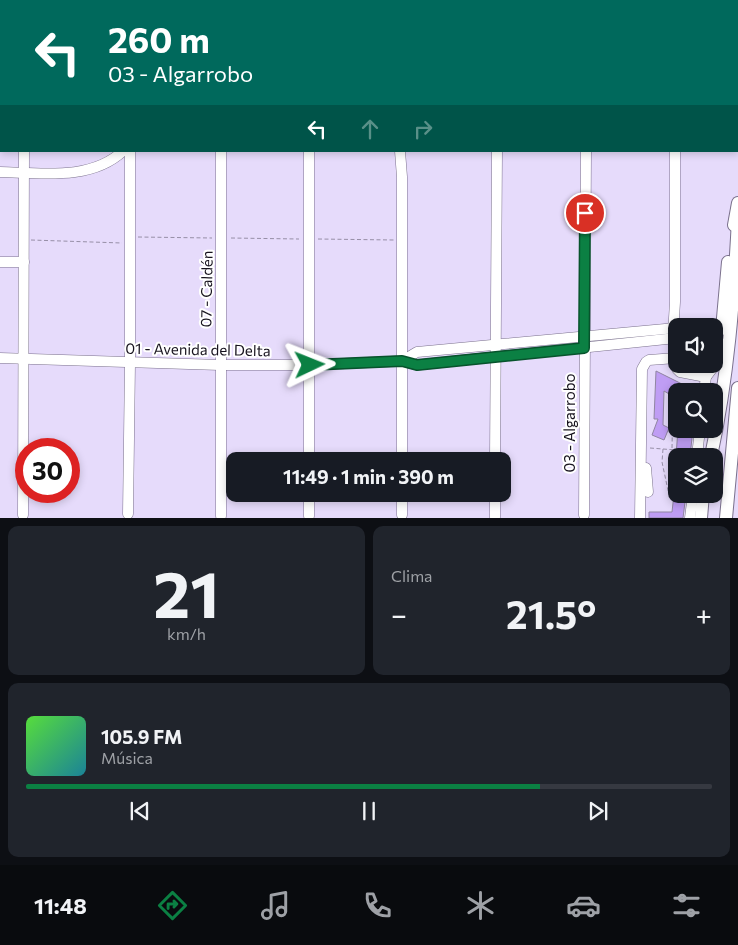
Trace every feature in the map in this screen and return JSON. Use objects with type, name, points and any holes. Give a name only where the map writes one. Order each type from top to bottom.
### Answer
[{"type":"main road","points":[[718,318],[738,203]]},
{"type":"main road","points":[[712,448],[725,381],[734,294],[738,219]]},
{"type":"main road","points":[[726,518],[738,388]]},
{"type":"main road","points":[[720,518],[730,470]]},
{"type":"main road","points":[[701,518],[703,503]]},
{"type":"main road","points":[[704,503],[705,518]]},
{"type":"street","points":[[24,152],[24,517]]},
{"type":"street","points":[[0,172],[24,173],[92,170],[107,164],[122,152]]},
{"type":"street","points":[[128,516],[130,152]]},
{"type":"street","name":"07 - Caldén","points":[[221,152],[221,517]]},
{"type":"street","points":[[309,152],[309,452]]},
{"type":"street","points":[[400,152],[402,177],[402,452]]},
{"type":"street","points":[[495,452],[497,152]]},
{"type":"street","name":"03 - Algarrobo","points":[[584,517],[586,152]]},
{"type":"street","points":[[675,152],[675,318]]},
{"type":"street","points":[[0,262],[24,262]]},
{"type":"street","name":"01 - Avenida del Delta","points":[[402,361],[417,352],[584,336],[668,333]]},
{"type":"street","name":"01 - Avenida del Delta","points":[[0,358],[220,365],[310,365],[402,361],[417,365],[584,348],[668,334]]},
{"type":"street","points":[[640,518],[642,369],[649,360],[668,359]]},
{"type":"street","points":[[685,373],[706,377]]},
{"type":"street","points":[[705,383],[709,373]]},
{"type":"street","points":[[641,461],[646,467],[648,492]]},
{"type":"street","points":[[309,502],[309,517]]},
{"type":"street","points":[[402,502],[402,517]]},
{"type":"street","points":[[495,502],[495,517]]},
{"type":"street","points":[[690,518],[692,503]]},
{"type":"path","points":[[309,239],[402,240]]},
{"type":"path","points":[[24,240],[130,243]]},
{"type":"path","points":[[640,448],[668,449]]},
{"type":"path","points":[[663,449],[662,462],[668,490]]},
{"type":"building","points":[[656,371],[680,383],[668,383],[668,393],[664,391],[663,425],[668,428],[668,430],[664,440],[652,435],[658,419],[654,419]]},
{"type":"building","points":[[677,438],[692,438],[691,448],[677,448]]},
{"type":"building","points":[[673,503],[685,503],[683,518],[649,518],[649,512],[672,512]]},
{"type":"route","points":[[310,365],[402,361],[417,365],[584,348],[585,213]]}]
